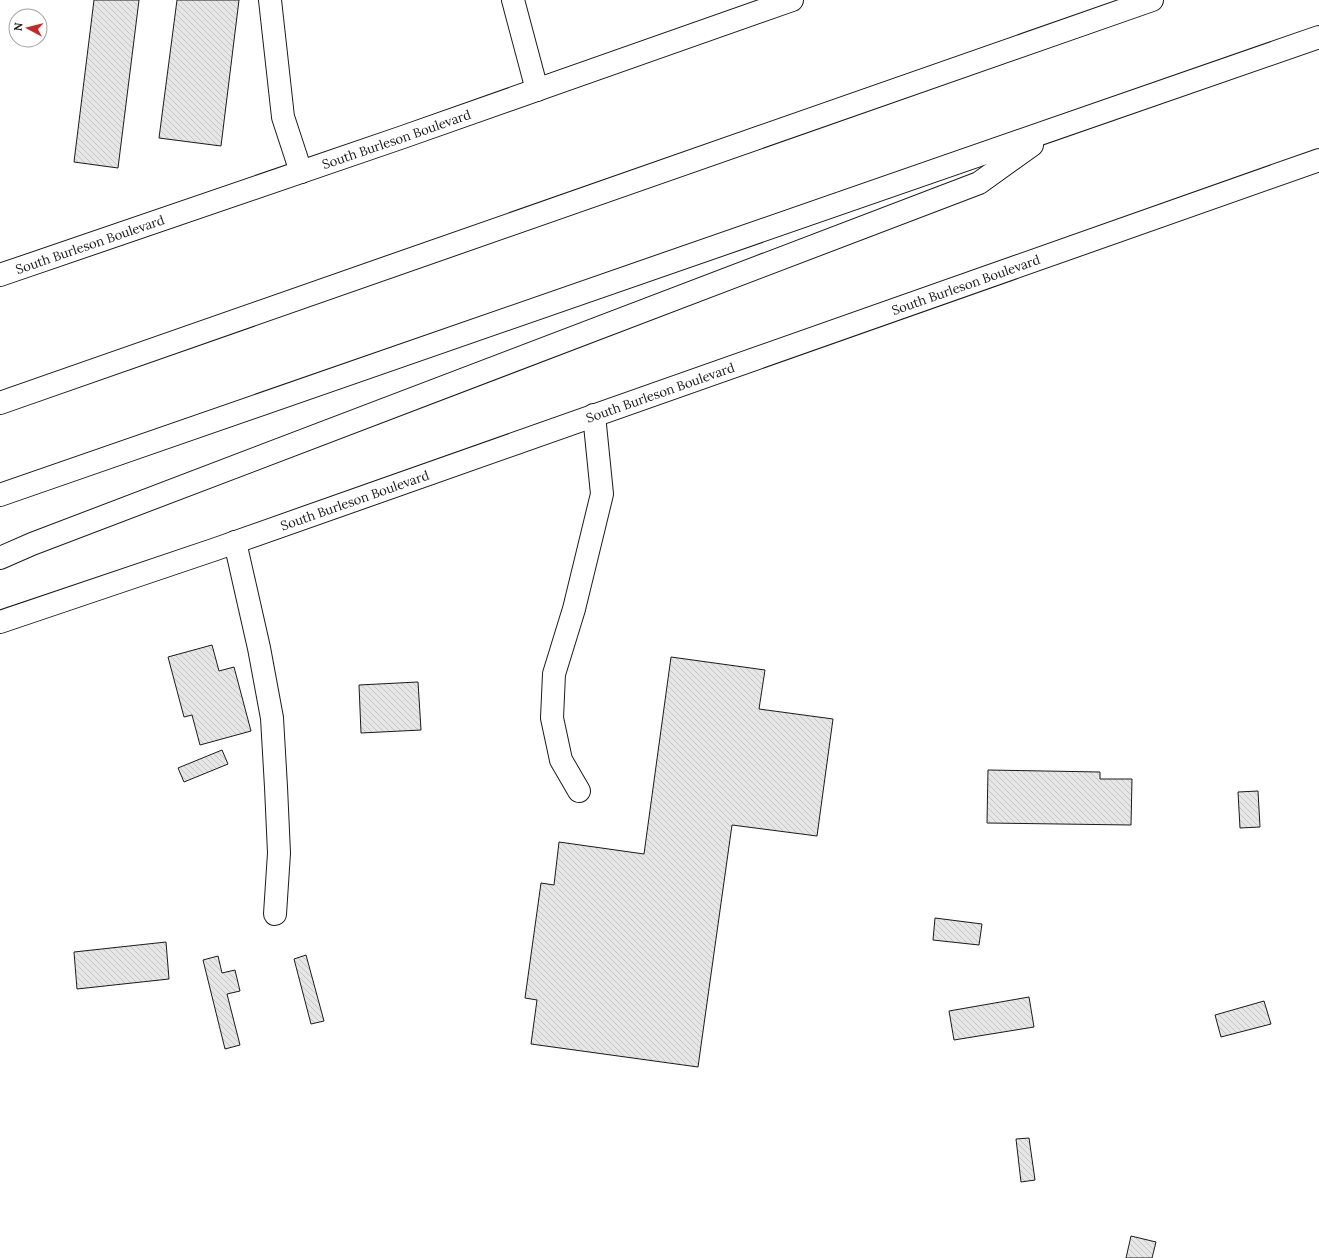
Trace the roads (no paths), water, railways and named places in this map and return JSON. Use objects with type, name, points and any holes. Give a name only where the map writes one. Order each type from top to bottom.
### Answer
[{"type":"main road","points":[[270,0],[283,117],[301,172]]},
{"type":"main road","points":[[513,0],[537,90]]},
{"type":"main road","name":"South Burleson Boulevard","points":[[0,275],[301,172],[792,0]]},
{"type":"main road","points":[[0,403],[1152,0]]},
{"type":"main road","points":[[0,495],[1319,37]]},
{"type":"main road","points":[[0,558],[32,544],[979,183],[1053,130]]},
{"type":"main road","name":"South Burleson Boulevard","points":[[0,622],[235,542],[1319,160]]},
{"type":"main road","points":[[579,791],[561,760],[552,718],[554,674],[574,609],[602,494],[594,415]]},
{"type":"main road","points":[[235,542],[259,648],[272,718],[279,853],[275,914]]}]
